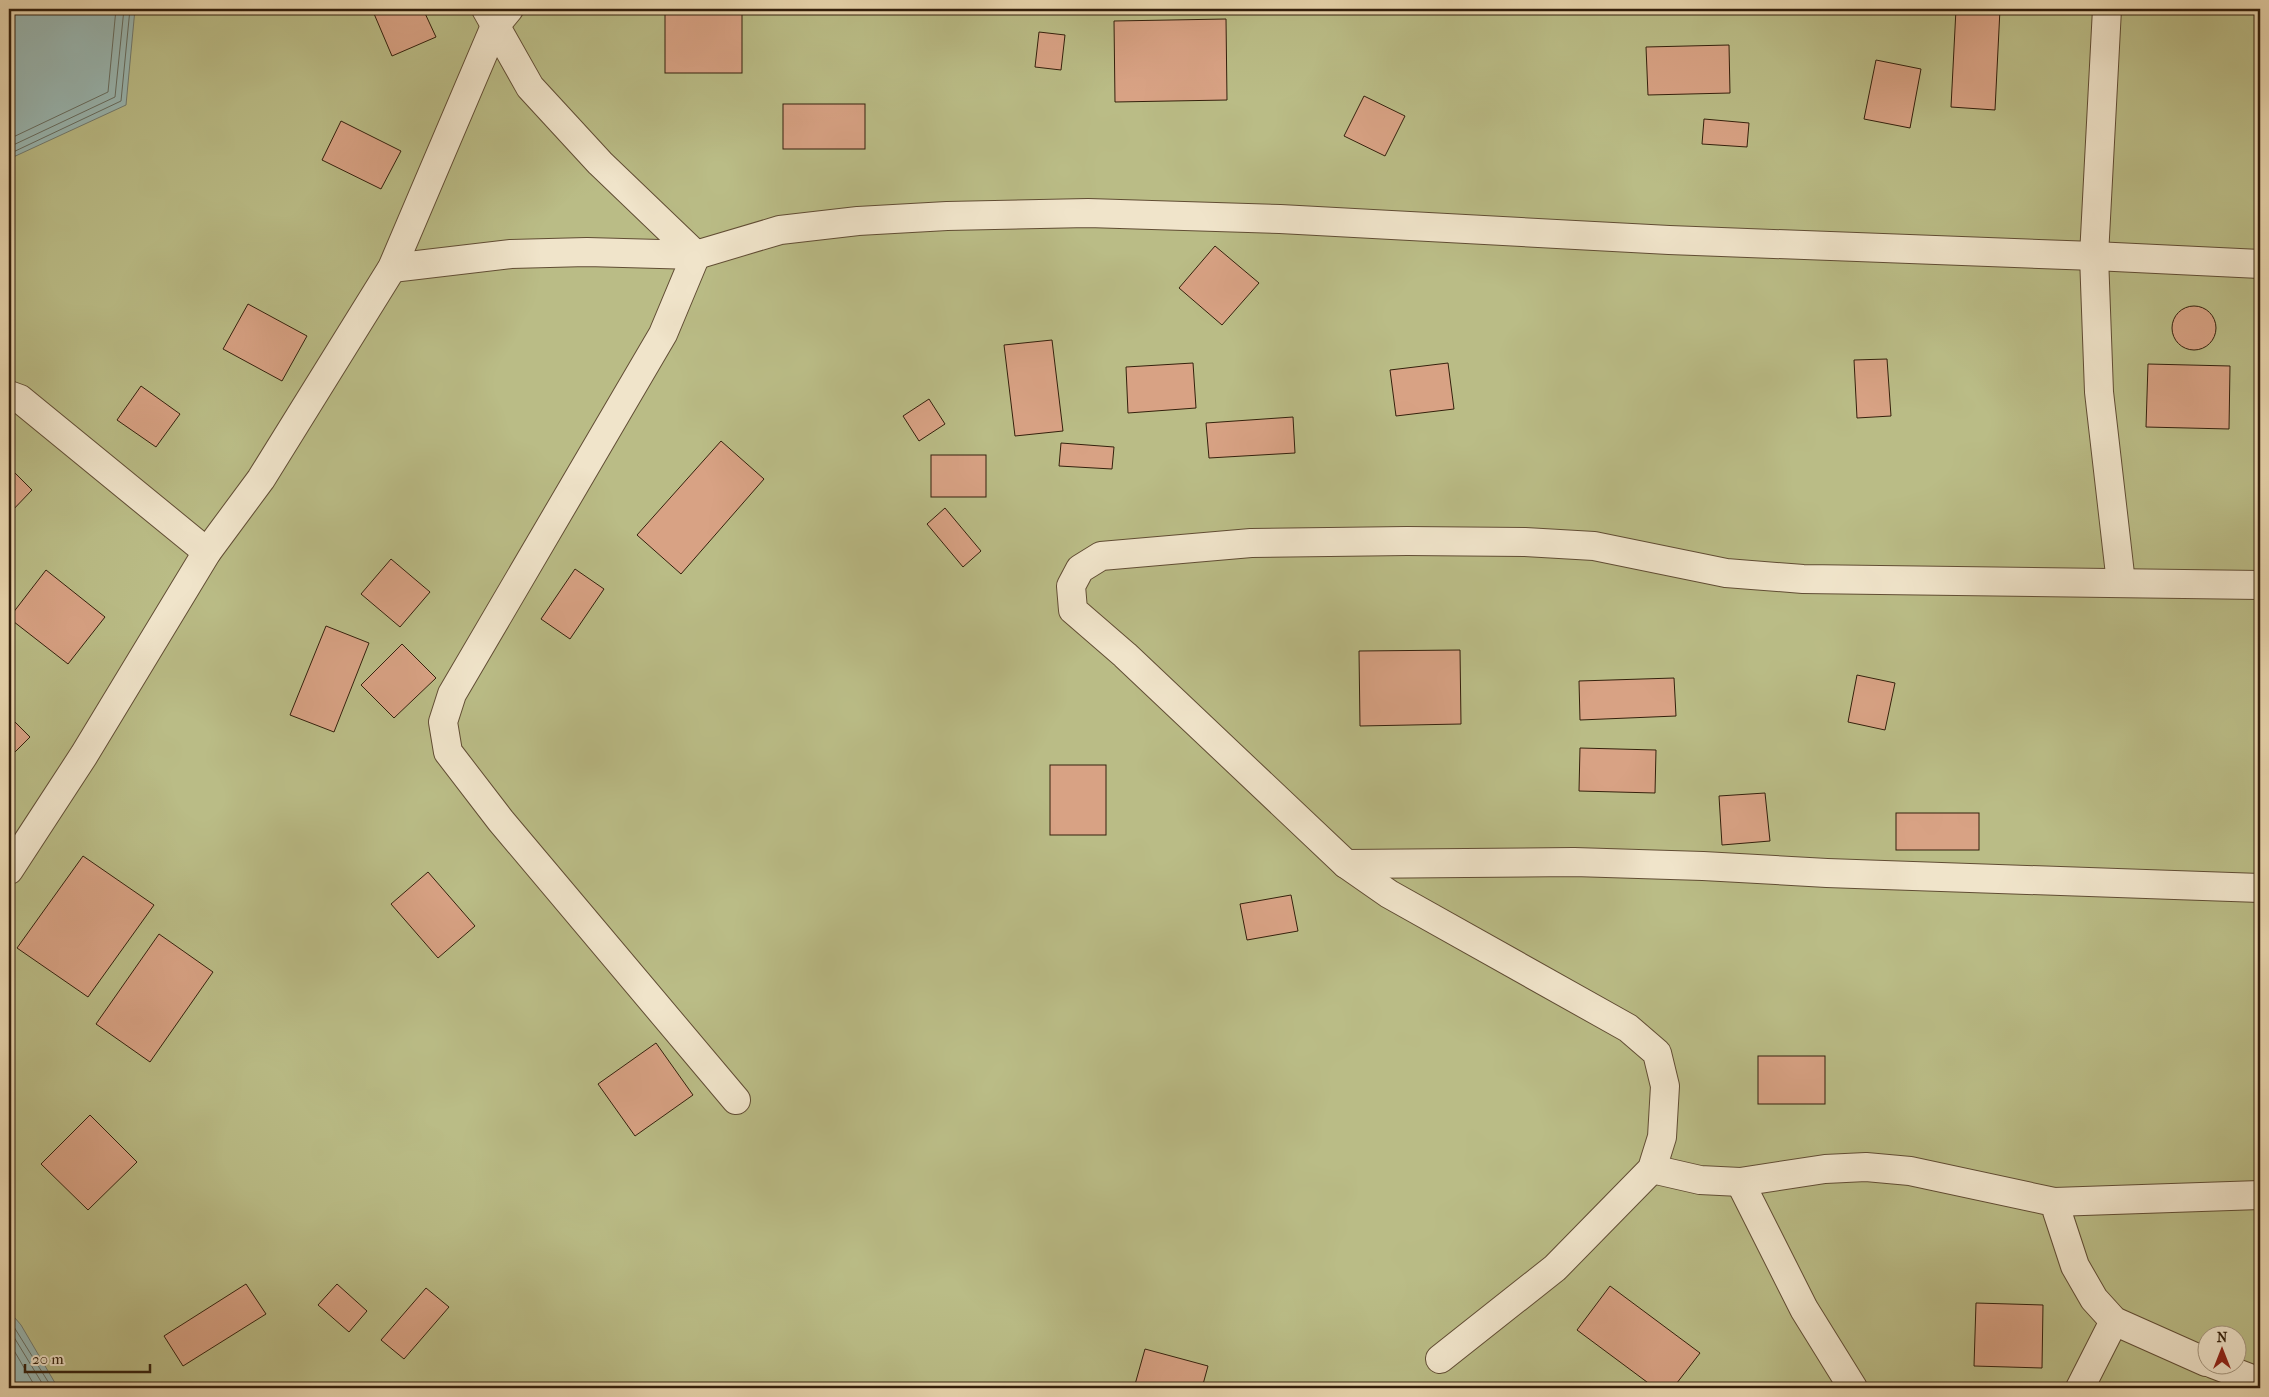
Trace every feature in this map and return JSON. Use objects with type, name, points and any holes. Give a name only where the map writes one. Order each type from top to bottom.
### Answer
[{"type":"street","points":[[2107,9],[2094,256],[2099,392],[2121,582]]},
{"type":"street","points":[[497,14],[530,87],[600,163],[696,255]]},
{"type":"street","points":[[9,870],[84,754],[207,552],[262,478],[392,268],[497,14]]},
{"type":"street","points":[[392,268],[511,254],[587,252],[696,255],[780,230],[858,220],[1088,213],[1280,219],[1669,240],[2260,264]]},
{"type":"street","points":[[696,255],[662,334],[452,694],[442,722],[448,752],[501,821],[736,1100]]},
{"type":"street","points":[[9,395],[20,399],[207,552]]},
{"type":"street","points":[[1440,1359],[1554,1268],[1652,1169],[1662,1137],[1665,1086],[1657,1054],[1628,1028],[1389,894],[1346,864],[1125,655],[1073,610],[1071,586],[1080,569],[1101,556],[1251,543],[1525,542],[1594,546],[1726,573],[1803,579],[2260,585]]},
{"type":"street","points":[[1346,864],[1574,862],[1703,866],[1846,874],[2260,888]]},
{"type":"street","points":[[1652,1169],[1700,1180],[1740,1182],[1825,1169],[1866,1166],[1910,1171],[2054,1202],[2260,1195]]},
{"type":"street","points":[[1740,1182],[1804,1309],[1853,1388]]},
{"type":"street","points":[[2054,1202],[2075,1266],[2094,1299],[2114,1321],[2196,1358]]},
{"type":"street","points":[[2080,1388],[2114,1321]]},
{"type":"street","points":[[2240,1374],[2260,1382]]},
{"type":"green space","points":[[9,9],[2260,9],[2260,1388],[9,1388]]},
{"type":"water","points":[[9,9],[135,9],[126,105],[9,159]]},
{"type":"water","points":[[9,1311],[21,1325],[58,1388],[9,1388]]},
{"type":"building","points":[[372,9],[423,9],[436,37],[392,56]]},
{"type":"building","points":[[665,9],[742,9],[742,73],[665,73]]},
{"type":"building","points":[[1956,9],[2000,9],[1995,110],[1951,107]]},
{"type":"building","points":[[1226,19],[1227,100],[1115,102],[1114,21]]},
{"type":"building","points":[[1039,32],[1065,35],[1061,70],[1035,67]]},
{"type":"building","points":[[1729,45],[1730,93],[1648,95],[1646,47]]},
{"type":"building","points":[[1876,60],[1921,69],[1910,128],[1864,119]]},
{"type":"building","points":[[1364,96],[1405,116],[1385,156],[1344,136]]},
{"type":"building","points":[[783,104],[865,104],[865,149],[783,149]]},
{"type":"building","points":[[1704,119],[1749,123],[1747,147],[1702,144]]},
{"type":"building","points":[[341,121],[401,151],[381,189],[322,160]]},
{"type":"building","points":[[1215,246],[1259,283],[1222,325],[1179,288]]},
{"type":"building","points":[[248,304],[307,336],[282,381],[223,349]]},
{"type":"building","points":[[2194,306],[2206,310],[2212,316],[2216,328],[2212,340],[2206,346],[2194,350],[2182,346],[2176,340],[2172,328],[2176,316],[2182,310]]},
{"type":"building","points":[[1052,340],[1063,431],[1015,436],[1004,345]]},
{"type":"building","points":[[1887,359],[1891,416],[1857,418],[1854,360]]},
{"type":"building","points":[[1193,363],[1196,408],[1128,413],[1126,367]]},
{"type":"building","points":[[1448,363],[1454,409],[1396,416],[1390,370]]},
{"type":"building","points":[[2148,364],[2230,366],[2229,429],[2146,427]]},
{"type":"building","points":[[141,386],[180,414],[156,447],[117,420]]},
{"type":"building","points":[[929,399],[945,424],[919,441],[903,416]]},
{"type":"building","points":[[1293,417],[1295,453],[1209,458],[1206,423]]},
{"type":"building","points":[[721,441],[764,479],[681,574],[637,535]]},
{"type":"building","points":[[1061,443],[1114,447],[1112,469],[1059,466]]},
{"type":"building","points":[[931,455],[986,455],[986,497],[931,497]]},
{"type":"building","points":[[9,467],[32,490],[9,514]]},
{"type":"building","points":[[945,508],[981,551],[963,567],[927,524]]},
{"type":"building","points":[[391,559],[430,592],[400,627],[361,594]]},
{"type":"building","points":[[575,569],[604,589],[570,639],[541,619]]},
{"type":"building","points":[[46,570],[105,617],[68,664],[9,618]]},
{"type":"building","points":[[326,626],[369,643],[334,732],[290,715]]},
{"type":"building","points":[[402,644],[436,678],[394,718],[361,685]]},
{"type":"building","points":[[1460,650],[1461,724],[1360,726],[1359,651]]},
{"type":"building","points":[[1857,675],[1895,683],[1885,730],[1848,722]]},
{"type":"building","points":[[1674,678],[1676,716],[1580,720],[1579,681]]},
{"type":"building","points":[[9,716],[30,737],[9,758]]},
{"type":"building","points":[[1580,748],[1656,750],[1655,793],[1579,791]]},
{"type":"building","points":[[1050,765],[1106,765],[1106,835],[1050,835]]},
{"type":"building","points":[[1765,793],[1770,841],[1722,845],[1719,796]]},
{"type":"building","points":[[1896,813],[1979,813],[1979,850],[1896,850]]},
{"type":"building","points":[[83,856],[154,905],[88,997],[17,948]]},
{"type":"building","points":[[428,872],[475,926],[438,958],[391,904]]},
{"type":"building","points":[[1291,895],[1298,931],[1247,940],[1240,904]]},
{"type":"building","points":[[159,934],[213,972],[150,1062],[96,1024]]},
{"type":"building","points":[[656,1043],[693,1095],[635,1136],[598,1084]]},
{"type":"building","points":[[1758,1056],[1825,1056],[1825,1104],[1758,1104]]},
{"type":"building","points":[[90,1115],[137,1162],[88,1210],[41,1164]]},
{"type":"building","points":[[246,1284],[266,1314],[183,1366],[164,1336]]},
{"type":"building","points":[[337,1284],[367,1311],[349,1332],[318,1305]]},
{"type":"building","points":[[1610,1286],[1700,1353],[1673,1388],[1655,1388],[1577,1330]]},
{"type":"building","points":[[426,1288],[449,1307],[404,1359],[381,1340]]},
{"type":"building","points":[[1976,1303],[2043,1305],[2042,1368],[1974,1366]]},
{"type":"building","points":[[1145,1349],[1208,1366],[1202,1388],[1134,1388]]}]
